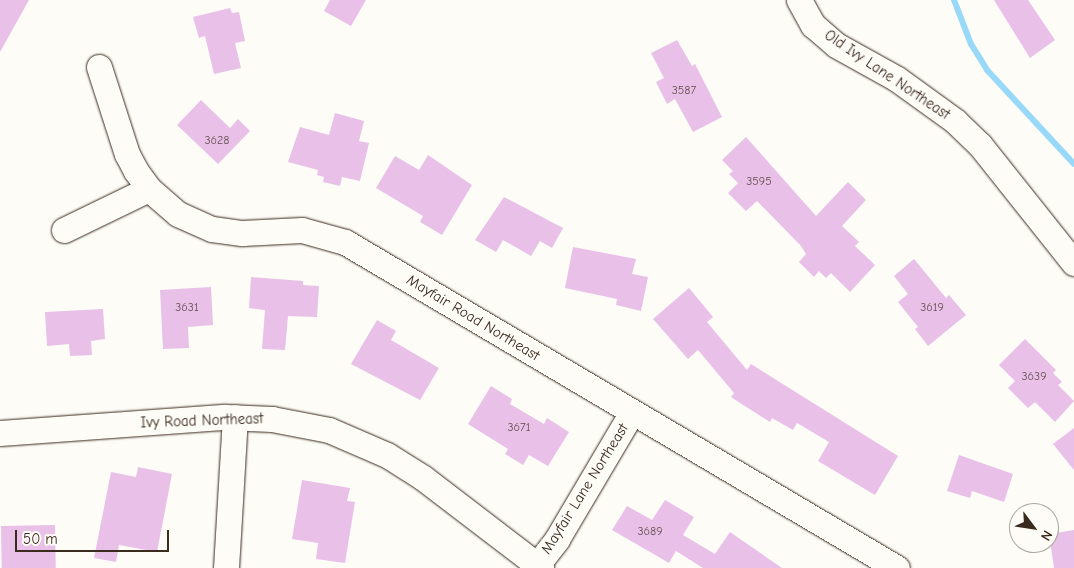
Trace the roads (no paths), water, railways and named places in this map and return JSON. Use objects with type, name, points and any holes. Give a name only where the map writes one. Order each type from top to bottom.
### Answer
[{"type":"street","name":"Old Ivy Lane Northeast","points":[[799,0],[813,25],[836,45],[897,79],[955,121],[980,145],[1074,263]]},
{"type":"street","name":"Mayfair Road Northeast","points":[[99,67],[127,154],[149,190],[178,214],[212,229],[242,233],[302,230],[345,242],[897,568]]},
{"type":"street","points":[[64,230],[149,190]]},
{"type":"street","name":"Mayfair Lane Northeast","points":[[539,567],[632,412]]},
{"type":"street","points":[[226,568],[235,418]]},
{"type":"street","name":"Ivy Road Northeast","points":[[0,433],[235,418],[272,418],[329,430],[387,454],[422,477],[539,567]]},
{"type":"waterway","points":[[954,0],[971,44],[987,70],[1074,164]]}]
